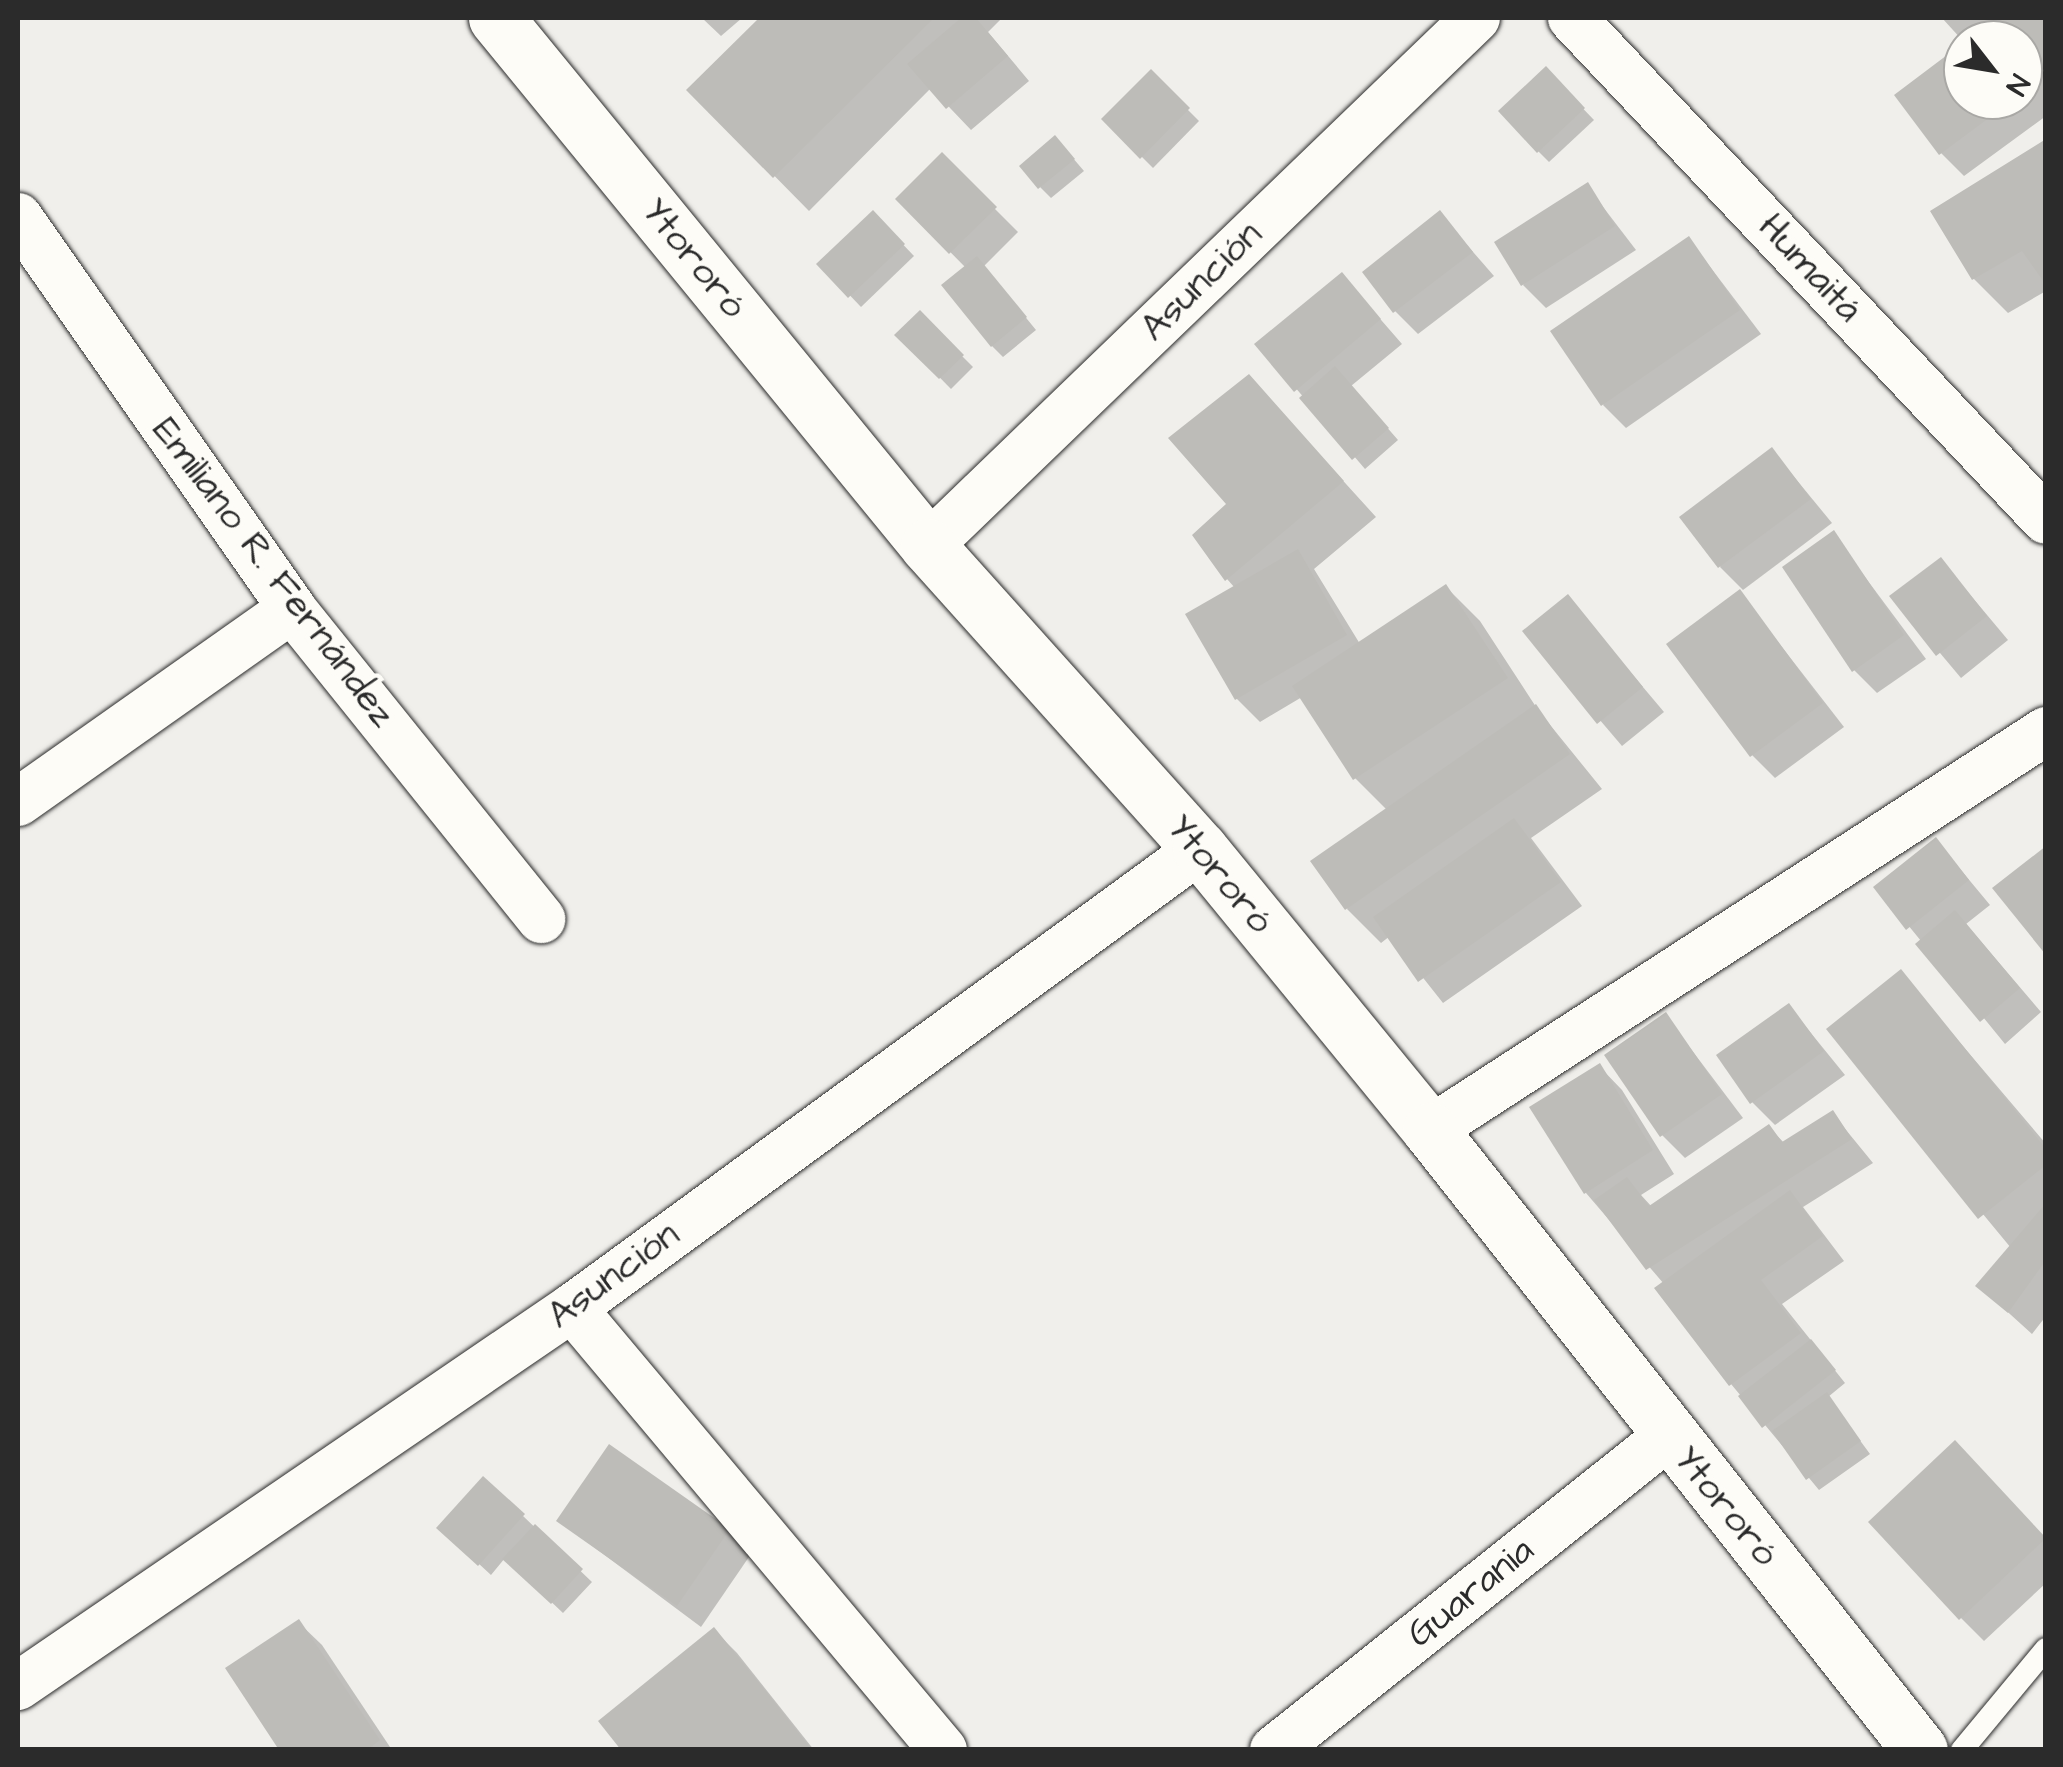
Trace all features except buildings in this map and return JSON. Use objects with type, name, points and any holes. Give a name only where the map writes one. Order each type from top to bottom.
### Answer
[{"type":"street","name":"Ytororó","points":[[496,18],[928,546],[1200,850],[1430,1130],[1668,1436],[1920,1750]]},
{"type":"street","name":"Asunción","points":[[928,546],[1476,18]]},
{"type":"street","name":"Humaitá","points":[[1572,18],[2046,520]]},
{"type":"street","name":"Emiliano R. Fernández","points":[[18,217],[292,609],[541,919]]},
{"type":"street","points":[[18,802],[292,609]]},
{"type":"street","points":[[1430,1130],[2046,731]]},
{"type":"street","name":"Asunción","points":[[18,1686],[572,1308],[1200,850]]},
{"type":"street","points":[[572,1308],[943,1750]]},
{"type":"street","name":"Guarania","points":[[1274,1750],[1668,1436]]},
{"type":"lane","points":[[1962,1750],[2046,1649]]}]
